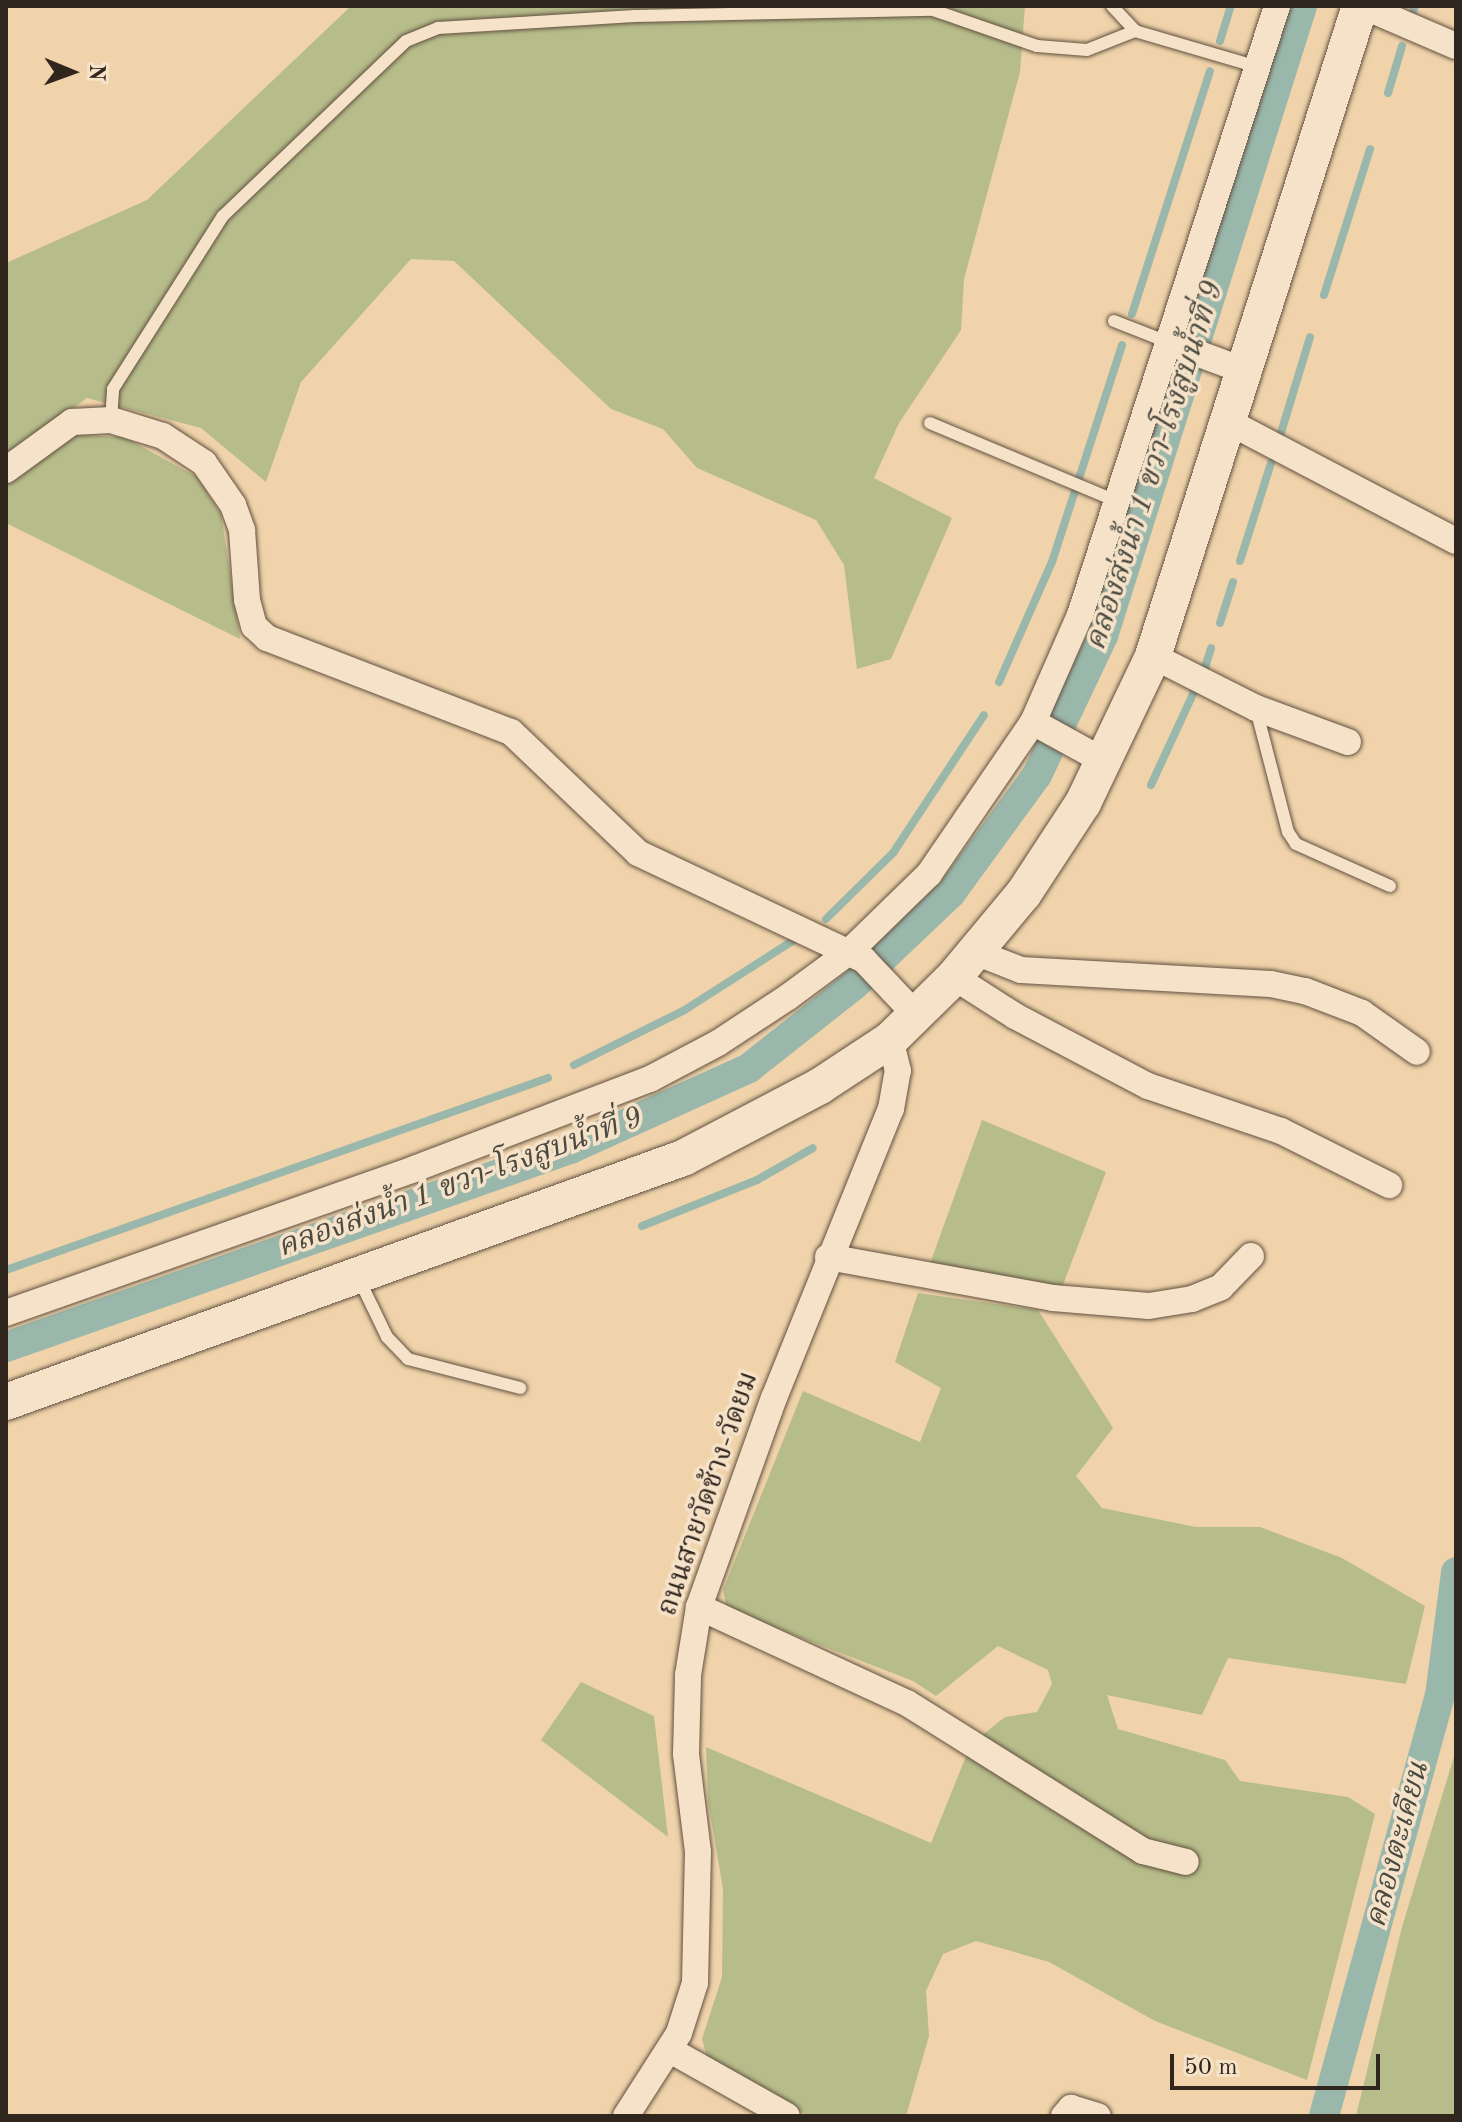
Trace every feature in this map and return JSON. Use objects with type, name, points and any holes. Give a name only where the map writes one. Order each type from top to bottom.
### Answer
[{"type":"main road","points":[[6,1402],[683,1158],[820,1086],[890,1040],[905,1002],[964,964],[1047,859],[1092,755],[1153,656],[1229,422],[1234,367],[1361,6]]},
{"type":"street","points":[[6,1313],[650,1079],[718,1043],[857,956],[929,874],[1041,726],[1080,615],[1112,500],[1175,345],[1277,6]]},
{"type":"street","points":[[1361,6],[1456,46]]},
{"type":"street","points":[[1175,345],[1234,367]]},
{"type":"street","points":[[6,470],[72,422],[111,420],[163,436],[204,463],[222,485],[242,530],[254,626],[267,638],[511,732],[638,853],[696,885],[857,956],[905,1002]]},
{"type":"street","points":[[1229,422],[1456,541]]},
{"type":"street","points":[[1153,656],[1256,708],[1348,742]]},
{"type":"street","points":[[1041,726],[1092,755]]},
{"type":"street","points":[[964,964],[1271,984],[1305,991],[1362,1013],[1417,1052]]},
{"type":"street","points":[[964,964],[1015,1016],[1148,1086],[1281,1131],[1389,1185]]},
{"type":"street","name":"ถนนสายวัดช้าง-วัดยม","points":[[626,2116],[670,2050],[695,1983],[698,1852],[686,1754],[688,1675],[699,1607],[828,1257],[891,1109],[898,1071],[890,1040]]},
{"type":"street","points":[[828,1257],[1053,1298],[1149,1306],[1192,1299],[1221,1287],[1251,1256]]},
{"type":"street","points":[[699,1607],[907,1703],[1143,1851],[1186,1862]]},
{"type":"street","points":[[670,2050],[787,2116]]},
{"type":"street","points":[[1064,2116],[1071,2108],[1098,2116]]},
{"type":"lane","points":[[1112,6],[1135,31],[1258,67]]},
{"type":"lane","points":[[111,420],[113,389],[223,216],[406,41],[438,28],[635,16],[933,10],[1037,46],[1087,50],[1135,31]]},
{"type":"lane","points":[[1114,321],[1175,345]]},
{"type":"lane","points":[[930,423],[1112,500]]},
{"type":"lane","points":[[1256,708],[1288,832],[1296,844],[1390,886]]},
{"type":"lane","points":[[358,1276],[387,1337],[408,1359],[520,1388]]},
{"type":"green space","points":[[351,6],[1025,6],[1020,72],[964,279],[961,330],[899,423],[874,478],[952,518],[891,659],[857,669],[844,565],[816,520],[697,468],[663,429],[611,409],[454,261],[411,259],[301,382],[266,482],[201,428],[87,398],[6,457],[6,263],[147,200]]},
{"type":"green space","points":[[74,435],[124,437],[197,477],[221,514],[240,639],[6,523],[6,484]]},
{"type":"green space","points":[[982,1120],[1106,1172],[1061,1290],[928,1269]]},
{"type":"green space","points":[[918,1293],[1038,1310],[1113,1428],[1076,1476],[1102,1508],[1196,1527],[1260,1527],[1342,1558],[1425,1606],[1406,1684],[1228,1658],[1202,1715],[1107,1695],[1118,1729],[1225,1760],[1240,1781],[1348,1797],[1375,1814],[1307,2080],[1155,2021],[1049,1962],[976,1941],[943,1954],[926,1991],[929,2036],[906,2116],[808,2116],[707,2057],[702,2039],[722,1977],[723,1889],[708,1801],[706,1747],[931,1843],[971,1744],[1005,1717],[1037,1712],[1052,1684],[1048,1670],[998,1646],[936,1696],[913,1681],[727,1609],[723,1590],[803,1391],[920,1442],[941,1388],[895,1362]]},
{"type":"green space","points":[[581,1682],[654,1716],[668,1837],[541,1740]]},
{"type":"green space","points":[[1456,1750],[1456,2116],[1356,2116],[1402,1927]]},
{"type":"waterway","points":[[1220,41],[1231,6]]},
{"type":"waterway","name":"คลองส่งน้ำ 1 ขวา-โรงสูบน้ำที่ 9","points":[[6,1347],[570,1149],[749,1068],[853,986],[951,893],[1037,775],[1103,636],[1302,6]]},
{"type":"waterway","points":[[1411,18],[1415,6]]},
{"type":"waterway","points":[[1388,93],[1402,46]]},
{"type":"waterway","points":[[1132,314],[1210,71]]},
{"type":"waterway","points":[[1324,295],[1370,149]]},
{"type":"waterway","points":[[1280,436],[1310,337]]},
{"type":"waterway","points":[[999,682],[1052,562],[1122,345]]},
{"type":"waterway","points":[[1240,561],[1271,463]]},
{"type":"waterway","points":[[1220,623],[1233,582]]},
{"type":"waterway","points":[[1204,671],[1211,648]]},
{"type":"waterway","points":[[1151,785],[1194,692]]},
{"type":"waterway","points":[[826,919],[893,853],[984,715]]},
{"type":"waterway","points":[[574,1065],[683,1011],[794,940]]},
{"type":"waterway","points":[[6,1270],[548,1078]]},
{"type":"waterway","points":[[642,1226],[757,1180],[813,1148]]},
{"type":"waterway","name":"คลองตะเคียน","points":[[1324,2116],[1440,1696],[1456,1572]]}]
